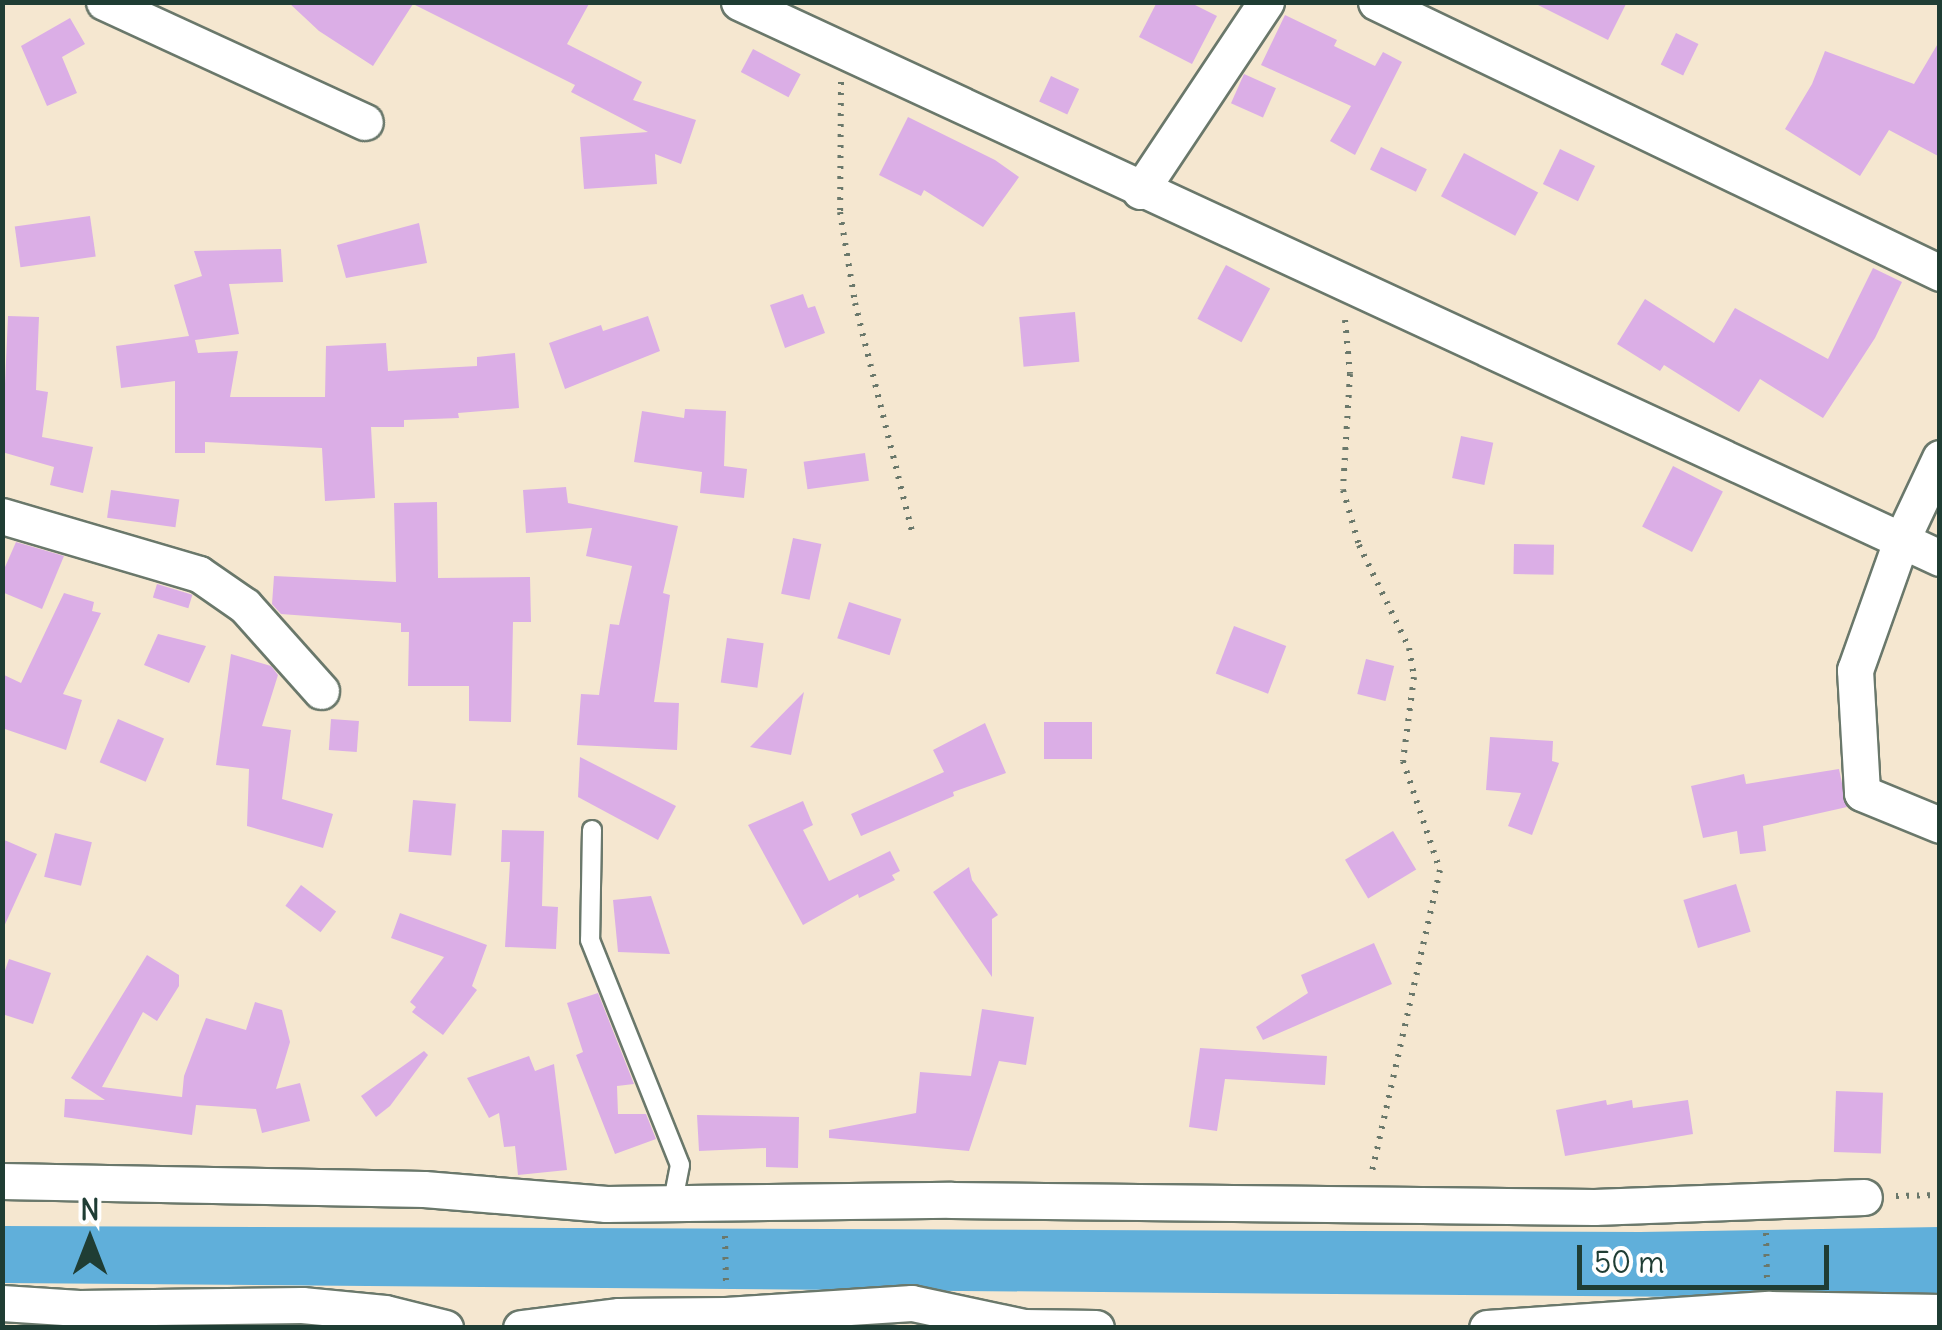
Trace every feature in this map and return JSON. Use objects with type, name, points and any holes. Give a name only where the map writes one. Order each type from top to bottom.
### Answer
[{"type":"street","points":[[104,2],[365,122]]},
{"type":"street","points":[[739,2],[1140,191],[1940,558]]},
{"type":"street","points":[[1140,191],[1266,2]]},
{"type":"street","points":[[1376,2],[1940,272]]},
{"type":"street","points":[[1940,458],[1901,541],[1855,670],[1862,793],[1940,825]]},
{"type":"street","points":[[2,516],[199,574],[245,606],[321,690]]},
{"type":"street","points":[[2,1181],[386,1188],[606,1204],[672,1200],[951,1200],[1364,1208],[1864,1197]]},
{"type":"street","points":[[2,1303],[80,1308],[302,1305],[385,1313],[444,1328]]},
{"type":"street","points":[[521,1328],[620,1316],[725,1321],[912,1303],[1024,1327],[1096,1328]]},
{"type":"street","points":[[1488,1328],[1768,1309],[1940,1312]]},
{"type":"lane","points":[[592,830],[590,940],[680,1165],[672,1200]]},
{"type":"path","points":[[843,51],[838,124],[840,212],[855,303],[912,536]]},
{"type":"path","points":[[1342,284],[1350,374],[1343,431],[1343,490],[1359,545],[1408,648],[1414,676],[1403,761],[1440,870],[1364,1208]]},
{"type":"path","points":[[1864,1197],[1940,1195]]},
{"type":"path","points":[[1764,1201],[1768,1309]]},
{"type":"path","points":[[724,1202],[725,1321]]},
{"type":"water","points":[[3,1226],[1640,1232],[1940,1227],[1939,1299],[3,1283]]},
{"type":"building","points":[[288,2],[590,2],[567,44],[642,82],[633,100],[696,120],[681,164],[655,154],[657,184],[584,189],[580,137],[648,132],[571,92],[575,85],[413,4],[373,66],[319,31]]},
{"type":"building","points":[[1157,2],[1189,2],[1217,16],[1192,64],[1139,37]]},
{"type":"building","points":[[1532,2],[1627,2],[1608,40]]},
{"type":"building","points":[[1285,15],[1337,40],[1334,46],[1375,66],[1383,52],[1402,62],[1355,155],[1330,141],[1351,106],[1261,65]]},
{"type":"building","points":[[70,18],[85,44],[62,57],[77,93],[47,106],[21,46]]},
{"type":"building","points":[[1676,33],[1698,44],[1683,75],[1661,64]]},
{"type":"building","points":[[1940,40],[1940,157],[1889,130],[1860,176],[1785,129],[1812,84],[1825,51],[1914,84]]},
{"type":"building","points":[[753,49],[801,74],[788,97],[741,72]]},
{"type":"building","points":[[1244,74],[1276,88],[1263,117],[1231,103]]},
{"type":"building","points":[[1051,76],[1079,89],[1067,114],[1039,101]]},
{"type":"building","points":[[908,117],[995,160],[1019,177],[983,227],[924,190],[921,196],[879,175]]},
{"type":"building","points":[[1381,147],[1427,169],[1416,192],[1370,169]]},
{"type":"building","points":[[1560,149],[1595,166],[1578,201],[1543,184]]},
{"type":"building","points":[[1464,153],[1538,192],[1515,236],[1441,196]]},
{"type":"building","points":[[90,216],[96,257],[20,267],[15,227]]},
{"type":"building","points":[[419,223],[427,263],[346,278],[337,245]]},
{"type":"building","points":[[281,249],[283,282],[229,284],[239,334],[195,340],[198,353],[238,351],[230,397],[325,397],[326,346],[386,343],[388,371],[477,366],[477,357],[515,353],[519,408],[458,413],[459,418],[404,420],[404,427],[371,427],[375,498],[325,501],[322,448],[205,442],[205,453],[175,453],[175,381],[121,388],[116,346],[189,336],[174,285],[202,276],[194,251]]},
{"type":"building","points":[[1226,265],[1270,288],[1242,342],[1197,319]]},
{"type":"building","points":[[1873,268],[1902,282],[1875,338],[1823,418],[1760,379],[1739,412],[1664,365],[1660,371],[1617,344],[1645,299],[1714,343],[1735,308],[1828,359]]},
{"type":"building","points":[[803,294],[808,308],[815,306],[825,333],[785,348],[770,305]]},
{"type":"building","points":[[1075,312],[1079,362],[1024,367],[1019,317]]},
{"type":"building","points":[[8,316],[39,317],[36,390],[48,392],[42,437],[93,447],[83,493],[50,485],[54,467],[2,452]]},
{"type":"building","points":[[648,316],[660,351],[565,389],[549,343],[601,325],[603,331]]},
{"type":"building","points":[[685,409],[726,411],[724,466],[747,469],[744,498],[700,493],[702,472],[634,462],[642,411],[684,418]]},
{"type":"building","points":[[1461,436],[1493,443],[1484,485],[1452,478]]},
{"type":"building","points":[[865,453],[869,481],[808,489],[804,462]]},
{"type":"building","points":[[1673,466],[1723,491],[1692,552],[1642,527]]},
{"type":"building","points":[[566,487],[568,503],[678,526],[663,593],[670,595],[654,702],[679,703],[677,750],[577,745],[581,694],[599,695],[610,624],[619,625],[632,566],[586,556],[592,528],[526,533],[523,490]]},
{"type":"building","points":[[111,490],[179,500],[175,527],[107,518]]},
{"type":"building","points":[[437,502],[438,578],[530,577],[531,622],[513,622],[511,722],[469,721],[469,686],[408,686],[409,632],[401,632],[401,623],[281,614],[272,604],[274,576],[396,582],[394,503]]},
{"type":"building","points":[[793,538],[821,544],[810,600],[781,594]]},
{"type":"building","points":[[16,542],[64,556],[42,609],[2,592],[2,574]]},
{"type":"building","points":[[1514,544],[1554,545],[1553,575],[1513,574]]},
{"type":"building","points":[[157,584],[192,595],[188,608],[153,597]]},
{"type":"building","points":[[64,593],[94,602],[92,611],[101,613],[63,694],[82,700],[66,750],[2,728],[2,674],[21,683]]},
{"type":"building","points":[[849,602],[901,619],[890,655],[837,638]]},
{"type":"building","points":[[1234,626],[1286,646],[1268,694],[1216,674]]},
{"type":"building","points":[[158,634],[206,646],[189,683],[144,665]]},
{"type":"building","points":[[727,638],[764,643],[757,688],[721,683]]},
{"type":"building","points":[[231,654],[271,666],[278,675],[262,726],[291,730],[282,799],[333,814],[323,848],[247,826],[249,769],[216,765]]},
{"type":"building","points":[[1366,659],[1394,666],[1385,701],[1357,694]]},
{"type":"building","points":[[804,692],[791,755],[750,747]]},
{"type":"building","points":[[118,719],[164,739],[146,782],[100,762]]},
{"type":"building","points":[[331,719],[359,721],[357,752],[329,750]]},
{"type":"building","points":[[1044,722],[1092,722],[1092,759],[1044,759]]},
{"type":"building","points":[[985,723],[1006,773],[953,792],[954,796],[861,836],[851,814],[944,772],[933,750]]},
{"type":"building","points":[[1490,737],[1553,741],[1552,761],[1559,763],[1532,835],[1508,826],[1521,793],[1486,790]]},
{"type":"building","points":[[580,757],[676,806],[658,840],[578,797]]},
{"type":"building","points":[[1839,769],[1847,807],[1763,826],[1766,851],[1740,854],[1737,831],[1703,838],[1691,786],[1744,774],[1746,784]]},
{"type":"building","points":[[413,800],[456,804],[451,856],[408,852]]},
{"type":"building","points":[[803,801],[813,825],[803,830],[829,881],[890,851],[900,871],[892,875],[895,880],[859,898],[858,894],[803,925],[748,825]]},
{"type":"building","points":[[502,830],[544,831],[542,906],[558,907],[556,949],[505,947],[510,862],[501,862]]},
{"type":"building","points":[[1393,831],[1416,870],[1368,898],[1345,860]]},
{"type":"building","points":[[55,833],[92,842],[81,886],[44,877]]},
{"type":"building","points":[[2,839],[37,854],[2,931]]},
{"type":"building","points":[[969,867],[972,880],[998,915],[992,919],[992,977],[933,892]]},
{"type":"building","points":[[1736,884],[1751,932],[1698,948],[1683,900]]},
{"type":"building","points":[[301,885],[336,911],[320,932],[285,906]]},
{"type":"building","points":[[651,896],[670,954],[618,952],[613,900]]},
{"type":"building","points":[[400,913],[487,945],[472,986],[477,990],[443,1035],[412,1012],[416,1007],[410,1002],[444,957],[391,938]]},
{"type":"building","points":[[1374,943],[1392,984],[1263,1040],[1256,1027],[1308,993],[1301,975]]},
{"type":"building","points":[[147,955],[179,975],[179,986],[157,1021],[143,1012],[102,1087],[182,1097],[184,1076],[206,1018],[246,1030],[255,1002],[282,1010],[290,1042],[276,1089],[300,1083],[310,1121],[262,1133],[256,1109],[196,1105],[192,1135],[64,1117],[65,1099],[105,1100],[71,1078]]},
{"type":"building","points":[[9,959],[51,973],[33,1024],[2,1014],[2,979]]},
{"type":"building","points":[[598,993],[634,1084],[617,1086],[618,1114],[646,1114],[656,1139],[615,1154],[576,1055],[583,1052],[567,1003]]},
{"type":"building","points":[[982,1009],[1034,1017],[1026,1065],[999,1061],[969,1151],[829,1138],[829,1130],[916,1113],[920,1072],[971,1076]]},
{"type":"building","points":[[1200,1048],[1327,1056],[1325,1085],[1225,1079],[1217,1131],[1189,1127]]},
{"type":"building","points":[[424,1051],[428,1055],[390,1106],[376,1117],[361,1096]]},
{"type":"building","points":[[529,1056],[535,1071],[554,1064],[567,1170],[518,1175],[515,1146],[504,1147],[499,1113],[489,1118],[467,1078]]},
{"type":"building","points":[[1836,1091],[1883,1093],[1881,1154],[1834,1152]]},
{"type":"building","points":[[1606,1100],[1607,1105],[1632,1100],[1633,1108],[1688,1100],[1693,1134],[1565,1156],[1556,1110]]},
{"type":"building","points":[[697,1115],[799,1117],[798,1168],[766,1167],[766,1148],[699,1151]]}]
